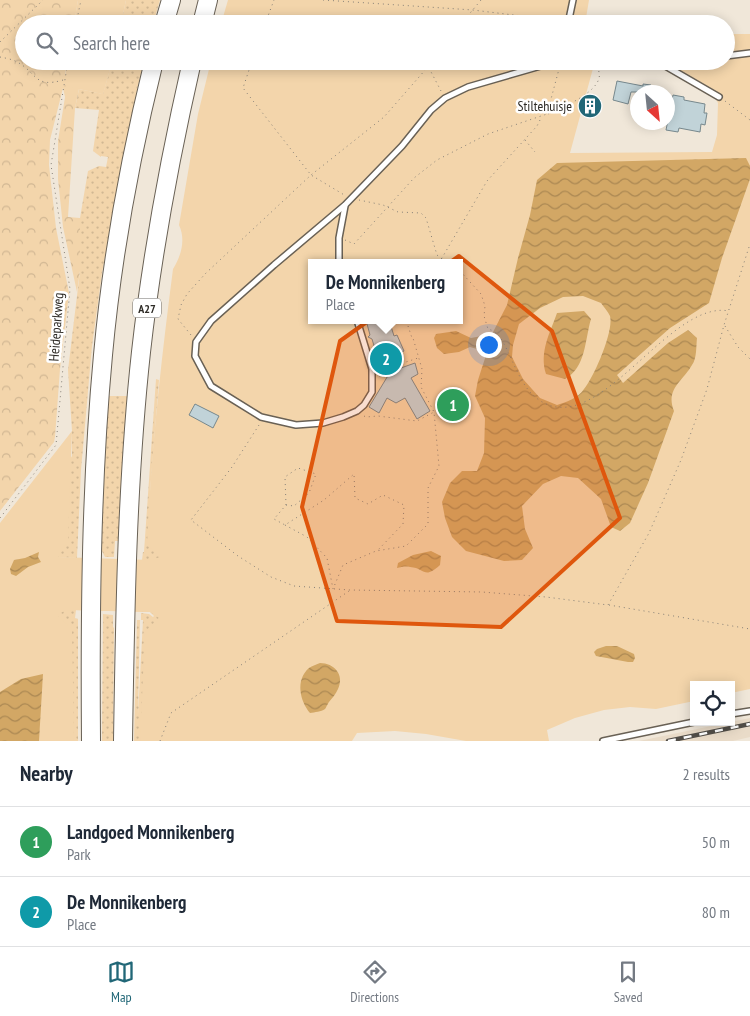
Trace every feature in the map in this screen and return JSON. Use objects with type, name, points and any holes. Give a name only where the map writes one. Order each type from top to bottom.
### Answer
[{"type":"highway","points":[[167,15],[171,0]]},
{"type":"highway","points":[[204,15],[208,0]]},
{"type":"highway","points":[[91,741],[91,556],[96,444],[103,354],[114,260],[138,127],[152,70]]},
{"type":"highway","name":"A27","points":[[123,741],[127,557],[141,353],[153,260],[176,130],[190,70]]},
{"type":"lane","points":[[570,15],[573,0]]},
{"type":"lane","points":[[735,55],[750,53]]},
{"type":"lane","points":[[358,324],[372,368],[372,392],[364,405],[357,411],[323,423],[296,425],[261,417],[211,386],[194,356],[196,342],[211,321],[345,205],[402,146],[431,110],[445,98],[468,87],[528,70]]},
{"type":"lane","points":[[672,70],[719,97]]},
{"type":"lane","points":[[339,259],[339,238],[345,205]]},
{"type":"lane","points":[[735,713],[750,710]]},
{"type":"lane","points":[[602,741],[690,723]]},
{"type":"path","points":[[28,15],[43,0]]},
{"type":"path","points":[[78,15],[81,0]]},
{"type":"path","points":[[268,15],[274,0]]},
{"type":"path","points":[[323,0],[474,10],[514,15]]},
{"type":"path","points":[[469,15],[481,0]]},
{"type":"path","points":[[0,42],[15,27]]},
{"type":"path","points":[[0,57],[15,61]]},
{"type":"path","points":[[26,70],[39,81],[52,83],[64,80]]},
{"type":"path","name":"Heideparkweg","points":[[0,518],[56,445],[70,289],[51,165],[66,70]]},
{"type":"path","points":[[249,70],[243,88],[311,175],[351,199],[389,207],[398,212],[421,214],[426,218],[437,255],[441,258],[487,181],[537,126],[541,117]]},
{"type":"path","points":[[196,342],[178,319],[181,305],[187,294],[206,272],[311,175],[384,117],[425,70]]},
{"type":"path","points":[[430,70],[445,98]]},
{"type":"path","points":[[547,114],[558,70]]},
{"type":"path","points":[[339,238],[354,244],[414,178],[437,160],[488,134],[541,117],[584,98],[599,79],[598,70]]},
{"type":"path","points":[[719,97],[750,120]]},
{"type":"path","points":[[524,140],[535,152]]},
{"type":"path","points":[[608,605],[649,533],[681,460],[707,388],[724,325],[750,244]]},
{"type":"path","points":[[463,274],[481,294],[485,306],[484,316],[488,329],[494,331],[507,348],[532,395],[550,406],[561,408],[585,402],[620,379],[651,350],[687,323],[722,309],[729,311]]},
{"type":"path","points":[[333,589],[343,565],[376,551],[406,546],[428,524],[428,488],[438,466],[434,412],[421,387],[422,369],[407,324]]},
{"type":"path","points":[[724,325],[738,347],[750,360]]},
{"type":"path","points":[[397,365],[419,358]]},
{"type":"path","points":[[372,376],[382,375],[387,379]]},
{"type":"path","points":[[357,411],[366,417],[378,416],[417,421],[434,412]]},
{"type":"path","points":[[261,417],[258,427],[232,467],[191,520],[238,556],[270,577],[294,586],[333,589],[482,592],[546,597],[608,605],[750,629]]},
{"type":"path","points":[[286,505],[294,506],[309,493],[316,474],[298,468],[285,477],[286,505],[274,519],[307,537],[326,558],[333,589]]},
{"type":"path","points":[[285,525],[324,500],[354,474],[355,498],[368,504],[383,495],[404,505],[403,524],[376,551]]},
{"type":"path","points":[[160,741],[171,713],[347,594],[350,590]]},
{"type":"highlighted area","points":[[459,256],[552,331],[620,518],[501,627],[337,621],[302,507],[340,341]]},
{"type":"shaded area","points":[[750,718],[750,737],[733,741],[639,741],[711,726],[735,726],[735,721]]},
{"type":"green space","points":[[0,0],[78,0],[76,15],[15,15],[15,70],[66,70],[65,74],[79,70],[110,70],[103,94],[79,89],[75,108],[68,217],[80,218],[80,271],[77,292],[63,227],[58,179],[58,141],[65,97],[63,88],[50,140],[49,165],[56,228],[69,293],[60,369],[55,437],[54,442],[0,511]]},
{"type":"green space","points":[[78,0],[126,0],[123,15],[76,15]]},
{"type":"green space","points":[[126,0],[160,0],[156,15],[123,15]]},
{"type":"green space","points":[[228,0],[589,0],[586,15],[224,15]]},
{"type":"green space","points":[[735,34],[750,34],[750,689],[735,692],[735,681],[690,681],[690,702],[656,709],[630,707],[604,710],[575,718],[547,730],[549,741],[466,741],[395,731],[357,733],[352,741],[140,741],[145,632],[159,618],[150,612],[66,610],[57,615],[72,629],[74,741],[0,741],[0,523],[72,431],[68,541],[58,557],[151,560],[160,557],[147,545],[151,476],[164,338],[173,269],[182,248],[182,236],[179,225],[198,114],[209,70],[593,70],[570,153],[712,152],[717,135],[718,103],[709,87],[680,70],[735,70]]},
{"type":"green space","points":[[66,70],[110,70],[103,94],[63,85]]},
{"type":"green space","points":[[110,70],[142,70],[102,273],[92,346],[81,470],[77,558],[53,557],[47,561],[151,560],[142,560],[156,379],[159,380],[150,492],[287,593],[148,741],[134,741],[137,620],[140,620],[138,714],[143,620],[141,620],[141,613],[154,616],[150,612],[76,610],[75,618],[78,619],[78,741],[0,741],[0,577],[72,456],[68,370],[80,271],[80,218],[88,171],[99,166],[106,167],[108,157],[101,157],[93,151],[99,110],[75,108],[79,89],[103,94]]},
{"type":"green space","points":[[108,396],[128,396],[119,541],[115,541],[114,557],[105,557],[101,549]]},
{"type":"green space","points":[[103,614],[113,615],[113,741],[102,741]]},
{"type":"water","points":[[746,158],[750,166],[750,179],[722,258],[709,303],[670,328],[617,375],[623,383],[668,343],[688,330],[697,338],[694,362],[673,391],[672,403],[674,411],[648,483],[630,523],[620,531],[611,527],[601,499],[578,478],[561,476],[543,484],[522,506],[525,529],[533,548],[522,560],[504,561],[466,551],[452,537],[445,518],[442,502],[450,483],[462,471],[477,471],[484,453],[485,418],[475,396],[487,352],[470,347],[459,352],[444,354],[437,348],[434,338],[436,334],[456,331],[471,338],[492,334],[507,305],[537,180],[557,163]],"holes":[[[583,296],[601,303],[610,316],[609,332],[598,365],[588,383],[582,392],[575,397],[557,405],[540,398],[523,379],[512,357],[513,345],[519,324],[540,308],[563,297]]]},
{"type":"water","points":[[584,311],[591,319],[584,352],[577,368],[565,379],[546,374],[544,366],[545,350],[557,313]]},
{"type":"water","points":[[431,551],[441,556],[440,565],[431,572],[408,567],[397,568],[398,563],[413,555]]},
{"type":"water","points":[[39,552],[38,557],[41,562],[28,567],[16,576],[11,574],[10,569],[14,560]]},
{"type":"water","points":[[606,646],[617,646],[634,654],[633,662],[596,656],[594,652],[597,649]]},
{"type":"water","points":[[320,663],[330,665],[337,671],[340,684],[325,709],[310,713],[304,703],[300,690],[302,678],[309,668]]},
{"type":"water","points":[[43,674],[39,741],[0,741],[0,692],[21,679]]},
{"type":"building","points":[[617,81],[638,85],[630,85],[628,104],[613,100]]},
{"type":"building","points":[[675,95],[684,97],[684,100],[705,104],[704,113],[707,113],[705,125],[701,124],[700,132],[679,128],[678,132],[666,130],[675,130]]},
{"type":"building","points":[[367,324],[390,324],[394,336],[397,335],[404,351],[394,356],[398,369],[415,363],[418,374],[411,378],[430,411],[417,419],[405,398],[396,403],[387,398],[379,413],[369,407],[395,364],[382,368],[372,339],[368,337],[370,335]]},
{"type":"building","points":[[195,404],[219,416],[213,428],[189,415]]},
{"type":"railway","points":[[668,741],[750,724]]},
{"type":"place","name":"Stiltehuisje","points":[[590,106]]},
{"type":"place","name":"De Monnikenberg","points":[[386,359]]},
{"type":"place","name":"Landgoed Monnikenberg","points":[[453,405]]}]
